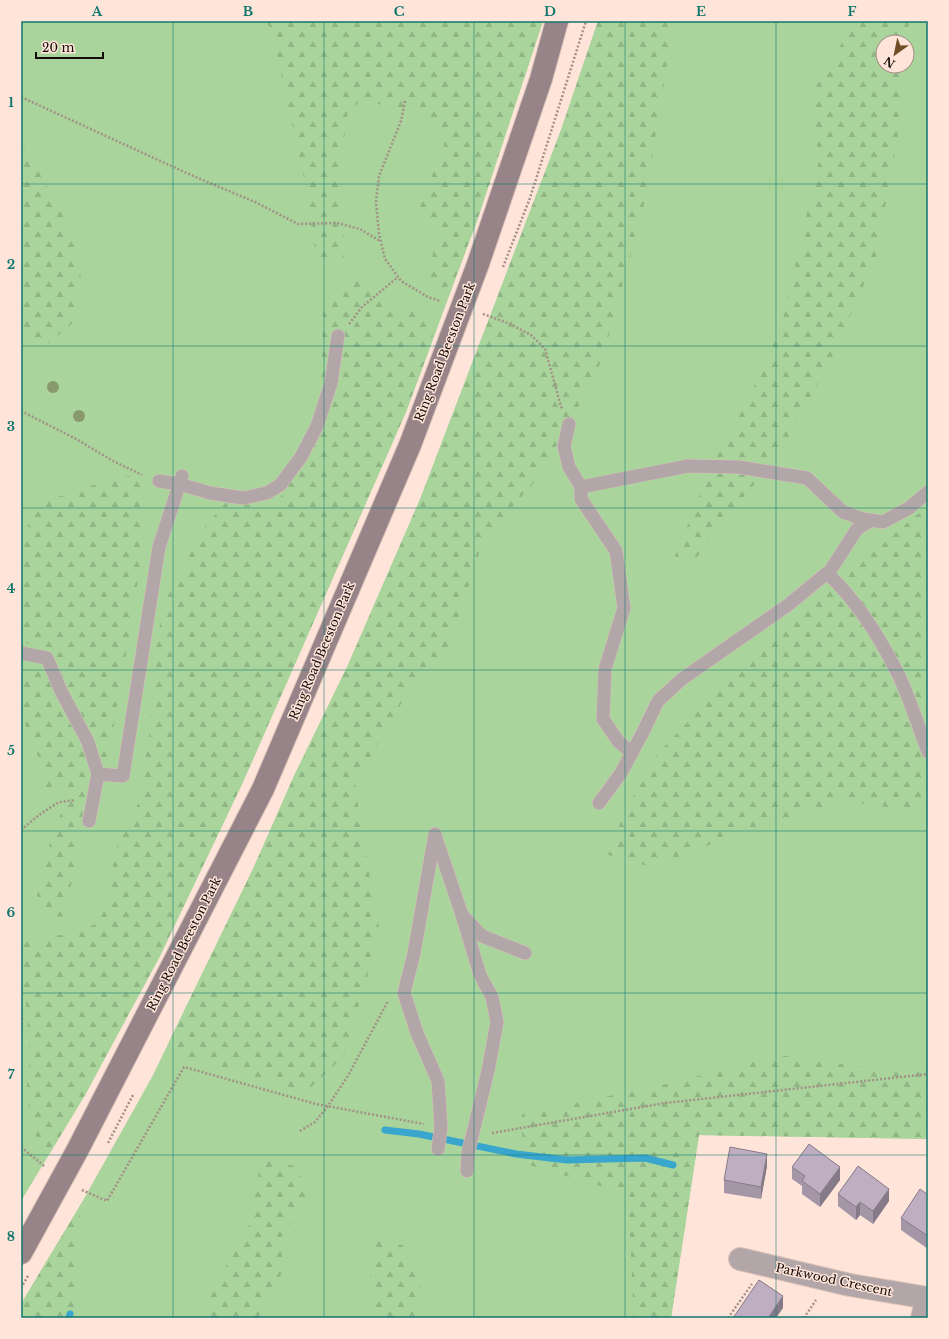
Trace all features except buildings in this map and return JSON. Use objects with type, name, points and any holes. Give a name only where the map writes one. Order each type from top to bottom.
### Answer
[{"type":"street","name":"Ring Road Beeston Park","points":[[21,1253],[77,1151],[263,789],[410,445],[478,264],[541,79],[557,21]]},
{"type":"street","name":"Parkwood Crescent","points":[[740,1259],[850,1285],[928,1298]]},
{"type":"street","points":[[922,1318],[928,1298]]},
{"type":"lane","points":[[160,481],[181,480],[210,493],[243,498],[267,493],[280,485],[301,458],[317,426],[331,382],[338,336]]},
{"type":"lane","points":[[569,424],[564,446],[569,468],[581,487],[581,499],[616,551],[624,608],[605,669],[603,719],[618,741],[632,753]]},
{"type":"lane","points":[[581,487],[688,466],[738,467],[807,478],[843,512],[883,522],[909,508],[928,492]]},
{"type":"lane","points":[[98,774],[123,776],[159,547],[181,480]]},
{"type":"lane","points":[[599,803],[621,773],[662,696],[682,679],[788,605],[827,573],[828,574],[858,529],[871,520]]},
{"type":"lane","points":[[828,574],[834,579],[866,619],[897,673],[928,752]]},
{"type":"lane","points":[[21,653],[47,658],[61,691],[88,742],[98,774],[89,821]]},
{"type":"lane","points":[[438,1149],[442,1127],[438,1081],[417,1033],[404,993],[414,953],[434,834],[462,915],[480,975],[492,997],[497,1022],[488,1071],[468,1153],[467,1171]]},
{"type":"lane","points":[[462,915],[482,936],[525,953]]},
{"type":"path","points":[[21,97],[255,202],[298,224],[337,223],[360,229],[380,241]]},
{"type":"path","points":[[338,336],[362,307],[398,277]]},
{"type":"path","points":[[21,411],[78,440],[113,461],[141,475],[160,481]]},
{"type":"path","points":[[21,830],[39,815],[59,802],[94,798]]},
{"type":"path","points":[[300,1131],[315,1122],[328,1106],[349,1074],[390,997]]},
{"type":"path","points":[[21,1010],[21,1032]]},
{"type":"path","points":[[150,1126],[184,1067],[316,1104],[442,1127]]},
{"type":"path","points":[[473,1133],[482,1134],[665,1103],[928,1074]]},
{"type":"path","points":[[728,1318],[765,1265]]},
{"type":"green space","points":[[21,21],[543,21],[477,221],[406,412],[243,782],[160,956],[85,1095],[21,1201]]},
{"type":"green space","points":[[266,21],[543,21],[477,221],[453,284],[440,290],[427,280],[437,235],[427,223],[419,203],[441,156],[446,136],[439,119],[362,100],[348,111],[344,144],[341,198],[344,257],[317,266],[307,192],[272,32]]},
{"type":"green space","points":[[598,21],[928,21],[928,1139],[699,1135],[671,1318],[21,1318],[21,1304],[81,1204],[152,1077],[253,869],[294,776],[348,665],[421,497],[561,130]]},
{"type":"green space","points":[[598,21],[674,21],[645,201],[603,358],[572,419],[536,480],[483,541],[446,658],[405,697],[355,783],[363,839],[380,933],[344,1056],[306,1092],[186,1056],[167,1046],[253,869],[294,776],[348,665],[421,497],[561,130]]},
{"type":"green space","points":[[855,21],[909,21],[908,34],[875,34],[875,74],[904,74],[900,125],[876,257],[830,362],[781,450],[697,557],[672,563],[711,468],[748,399],[781,328],[819,160],[811,95]]},
{"type":"green space","points":[[21,140],[69,228],[81,271],[76,320],[49,343],[21,333]]},
{"type":"green space","points":[[368,279],[378,298],[399,322],[411,308],[430,311],[433,339],[406,412],[243,782],[160,956],[85,1095],[50,1153],[34,1133],[26,1093],[30,1056],[25,992],[21,987],[21,937],[46,937],[77,933],[99,922],[111,893],[114,852],[138,804],[150,730],[152,670],[164,603],[205,526],[229,499],[276,513],[290,469],[310,456],[321,423],[323,300],[346,281]]},
{"type":"green space","points":[[135,475],[145,487],[141,555],[132,623],[109,758],[87,776],[84,805],[66,917],[46,915],[37,895],[50,843],[62,810],[65,785],[43,788],[36,746],[21,717],[21,690],[23,683],[35,666],[61,652],[28,644],[21,638],[21,566],[29,519],[46,501],[112,479]]},
{"type":"green space","points":[[928,507],[928,813],[845,801],[740,833],[651,867],[605,854],[651,761],[726,681],[914,517]]},
{"type":"green space","points":[[778,1055],[886,1070],[928,1066],[928,1139],[699,1135],[671,1318],[634,1318],[628,1194],[522,1163],[522,1114],[667,1084]]},
{"type":"green space","points":[[262,1154],[296,1167],[308,1194],[281,1238],[283,1272],[263,1299],[259,1318],[205,1318],[211,1291],[248,1230]]},
{"type":"green space","points":[[81,1204],[73,1318],[21,1318],[21,1304]]},
{"type":"green space","points":[[376,1240],[403,1245],[421,1284],[419,1318],[375,1318],[369,1265]]},
{"type":"waterway","points":[[385,1130],[419,1134],[516,1154],[567,1160],[645,1158],[673,1165]]},
{"type":"waterway","points":[[69,1318],[70,1314]]}]
